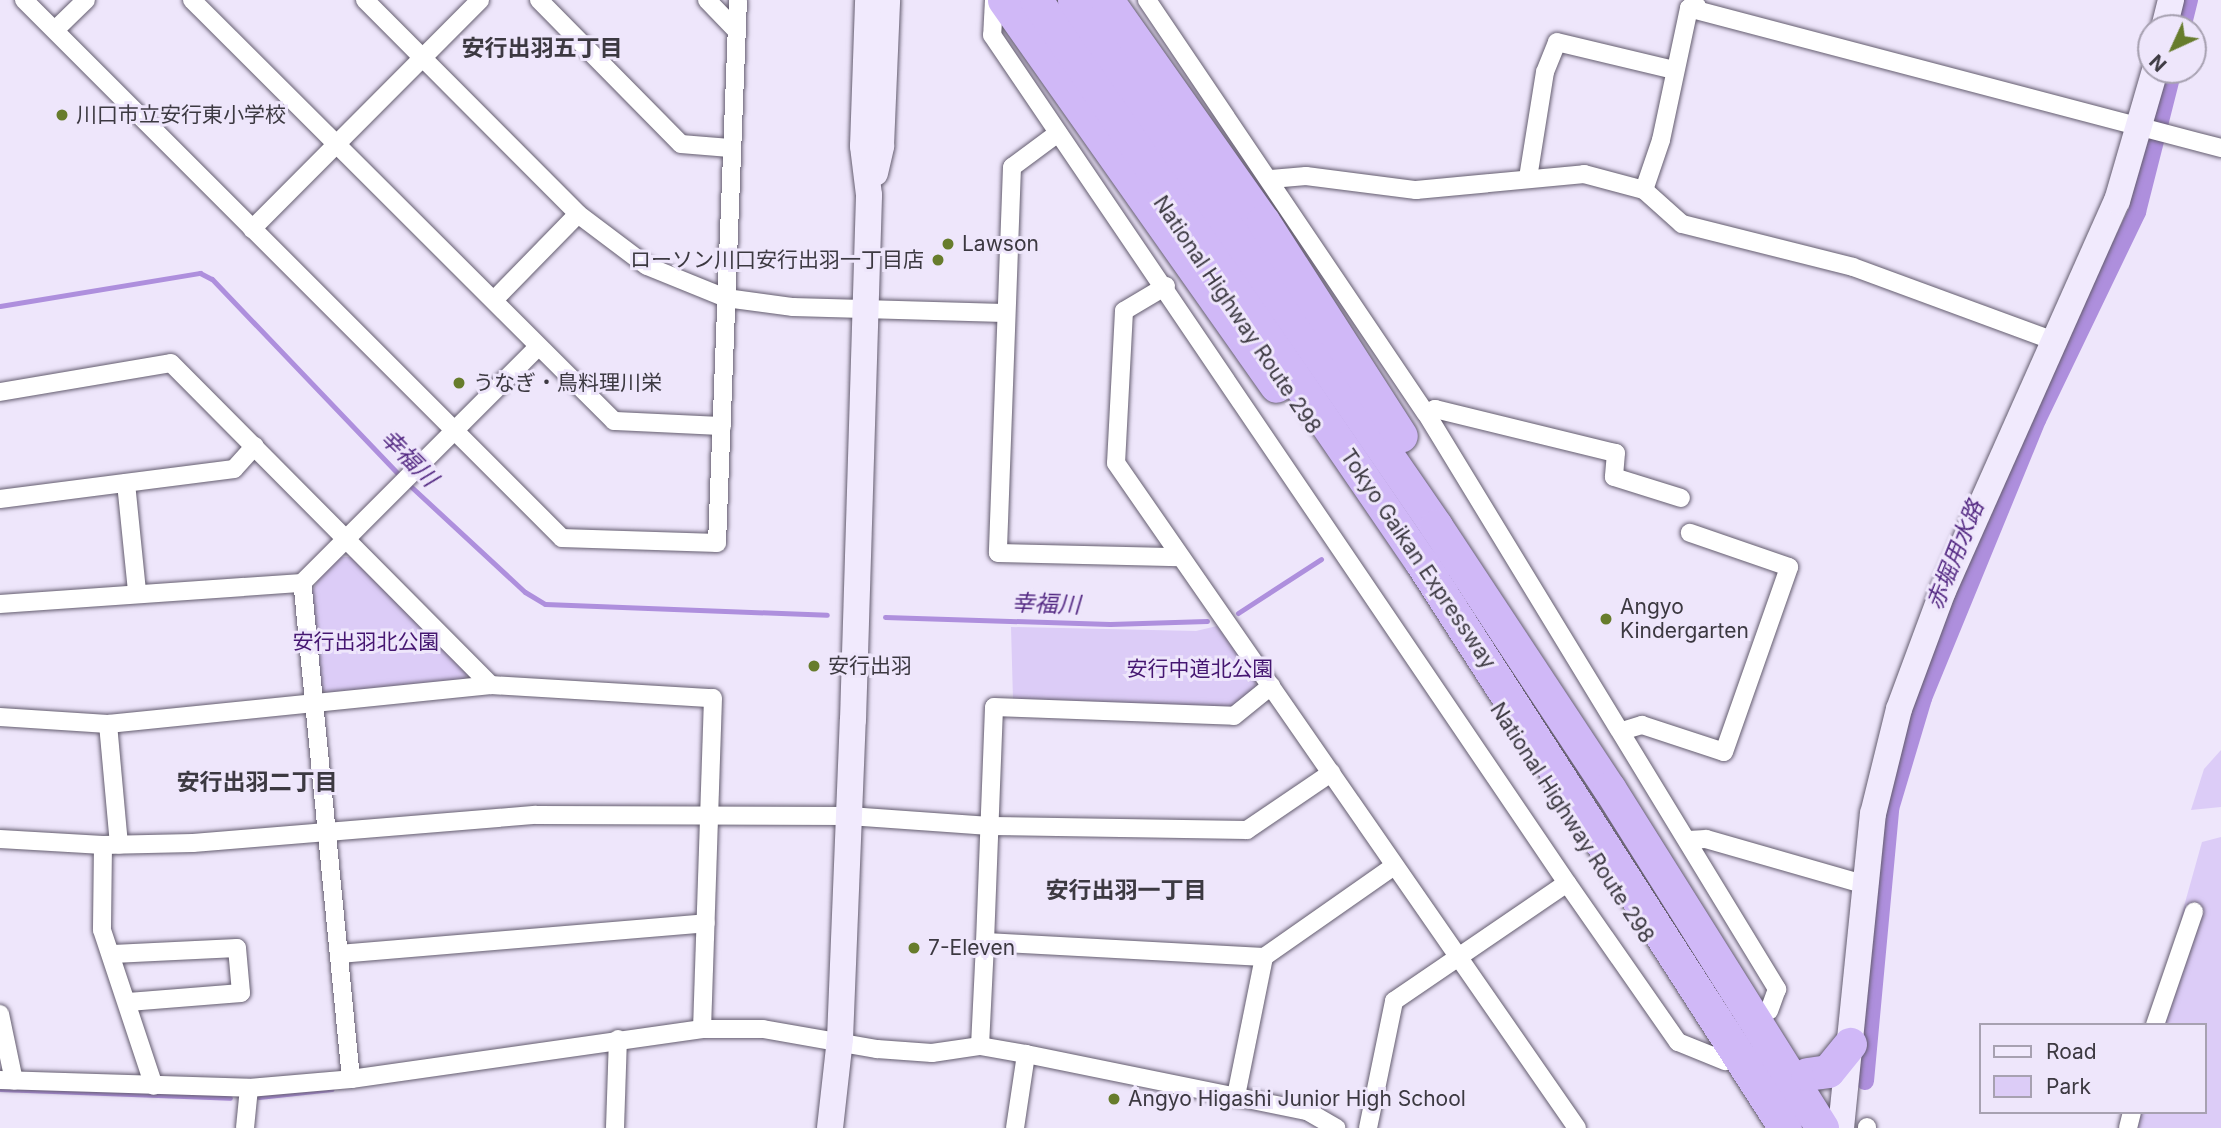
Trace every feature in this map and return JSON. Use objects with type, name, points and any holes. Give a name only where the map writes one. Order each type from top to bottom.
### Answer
[{"type":"highway","points":[[1004,0],[1399,555]]},
{"type":"highway","name":"National Highway Route 298","points":[[1019,0],[1399,555],[1767,1128]]},
{"type":"highway","name":"Tokyo Gaikan Expressway","points":[[1037,0],[1422,562],[1785,1128]]},
{"type":"highway","name":"Tokyo Gaikan Expressway","points":[[1074,0],[1436,526],[1609,788],[1822,1128]]},
{"type":"highway","points":[[1093,0],[1458,528]]},
{"type":"highway","points":[[1107,0],[1285,254],[1841,1128]]},
{"type":"highway","points":[[1807,1074],[1828,1072],[1850,1044]]},
{"type":"street","points":[[24,0],[562,538],[717,543],[737,0]]},
{"type":"street","points":[[55,30],[86,0]]},
{"type":"street","points":[[192,0],[614,421],[722,425]]},
{"type":"street","points":[[365,0],[578,214],[646,266],[726,298],[866,310],[1004,313]]},
{"type":"street","points":[[252,229],[480,0]]},
{"type":"street","points":[[539,0],[681,144],[730,148]]},
{"type":"street","points":[[707,0],[736,30]]},
{"type":"street","points":[[830,1128],[841,1039],[849,816],[869,195],[863,146],[868,0]]},
{"type":"street","points":[[869,195],[881,146],[887,0]]},
{"type":"street","points":[[994,0],[992,35],[1166,286],[1567,883],[1678,1042],[1725,1062]]},
{"type":"street","points":[[1147,0],[1271,179],[1426,413],[1622,731],[1777,989],[1769,1011]]},
{"type":"street","points":[[1644,190],[1661,140],[1689,8],[1697,5],[2221,148]]},
{"type":"street","points":[[1528,178],[1545,72],[1557,42],[1674,70]]},
{"type":"street","points":[[1841,1128],[1873,814],[1899,709],[1943,591],[2117,201],[2142,126],[2152,84]]},
{"type":"street","points":[[1058,133],[1012,167],[1004,313],[998,553],[1180,557]]},
{"type":"street","points":[[1271,179],[1306,176],[1416,190],[1471,188],[1528,178],[1584,174],[1644,190],[1682,224],[1853,267],[2053,341]]},
{"type":"street","points":[[494,300],[578,214]]},
{"type":"street","points":[[1166,286],[1124,311],[1116,463],[1577,1128]]},
{"type":"street","points":[[0,604],[137,592],[302,583],[538,347]]},
{"type":"street","points":[[0,392],[171,363],[491,685]]},
{"type":"street","points":[[1426,413],[1435,409],[1616,453],[1614,477],[1681,498]]},
{"type":"street","points":[[0,499],[234,469],[256,446]]},
{"type":"street","points":[[126,483],[137,592]]},
{"type":"street","points":[[1622,731],[1643,724],[1724,752],[1789,567],[1690,533]]},
{"type":"street","points":[[302,583],[351,1079]]},
{"type":"street","points":[[0,717],[108,724],[316,705],[491,685],[713,698],[702,1028]]},
{"type":"street","points":[[980,1046],[994,707],[1234,716],[1271,687]]},
{"type":"street","points":[[108,724],[111,845],[102,930],[113,954],[153,1086]]},
{"type":"street","points":[[0,839],[111,845],[325,833],[536,815],[849,816],[990,826],[1247,830],[1331,773]]},
{"type":"street","points":[[1688,840],[1706,839],[1866,885]]},
{"type":"street","points":[[985,942],[1264,957],[1394,866]]},
{"type":"street","points":[[1368,1128],[1394,1001],[1567,883]]},
{"type":"street","points":[[2156,1023],[2194,912]]},
{"type":"street","points":[[340,954],[706,923]]},
{"type":"street","points":[[113,954],[237,948],[242,993],[128,1002]]},
{"type":"street","points":[[1236,1096],[1264,957]]},
{"type":"street","points":[[0,1014],[7,1081],[249,1088],[351,1079],[702,1028],[763,1029],[841,1039],[877,1049],[932,1053],[980,1046],[1027,1054],[1307,1111],[1336,1128]]},
{"type":"street","points":[[615,1128],[618,1039]]},
{"type":"street","points":[[1015,1128],[1027,1054]]},
{"type":"street","points":[[245,1128],[249,1088]]},
{"type":"green space","name":"安行出羽北公園","points":[[340,557],[353,557],[467,672],[464,684],[331,696],[320,688],[311,594],[319,578]]},
{"type":"green space","name":"安行中道北公園","points":[[1217,626],[1256,679],[1255,691],[1239,704],[1229,708],[1013,700],[1011,627],[1196,631]]},
{"type":"green space","points":[[2221,750],[2221,807],[2191,810],[2204,769]]},
{"type":"green space","points":[[2221,837],[2221,1128],[2134,1128],[2138,1114],[2207,1114],[2207,1023],[2161,1023],[2173,997],[2181,917],[2202,842]]},
{"type":"waterway","name":"赤堀用水路","points":[[2186,14],[2189,0]]},
{"type":"waterway","name":"赤堀用水路","points":[[1865,1081],[1890,809],[1923,698],[2037,420],[2137,212],[2169,84]]},
{"type":"waterway","name":"幸福川","points":[[0,306],[200,273],[212,279],[405,481],[525,592],[545,604],[827,615]]},
{"type":"waterway","name":"幸福川","points":[[1238,613],[1321,559]]},
{"type":"waterway","name":"幸福川","points":[[885,617],[1110,624],[1207,621]]},
{"type":"waterway","points":[[0,1089],[230,1098]]},
{"type":"waterway","points":[[259,1097],[332,1089]]},
{"type":"place","name":"川口市立安行東小学校","points":[[62,115]]},
{"type":"place","name":"Lawson","points":[[948,244]]},
{"type":"place","name":"ローソン川口安行出羽一丁目店","points":[[938,260]]},
{"type":"place","name":"うなぎ・鳥料理川栄","points":[[459,383]]},
{"type":"place","name":"Angyo Kindergarten","points":[[1606,619]]},
{"type":"place","name":"安行出羽","points":[[814,666]]},
{"type":"place","name":"7-Eleven","points":[[914,948]]},
{"type":"place","name":"Angyo Higashi Junior High School","points":[[1114,1099]]},
{"type":"district","name":"安行出羽五丁目","points":[[542,48]]},
{"type":"district","name":"安行出羽二丁目","points":[[257,782]]},
{"type":"district","name":"安行出羽一丁目","points":[[1126,890]]}]
